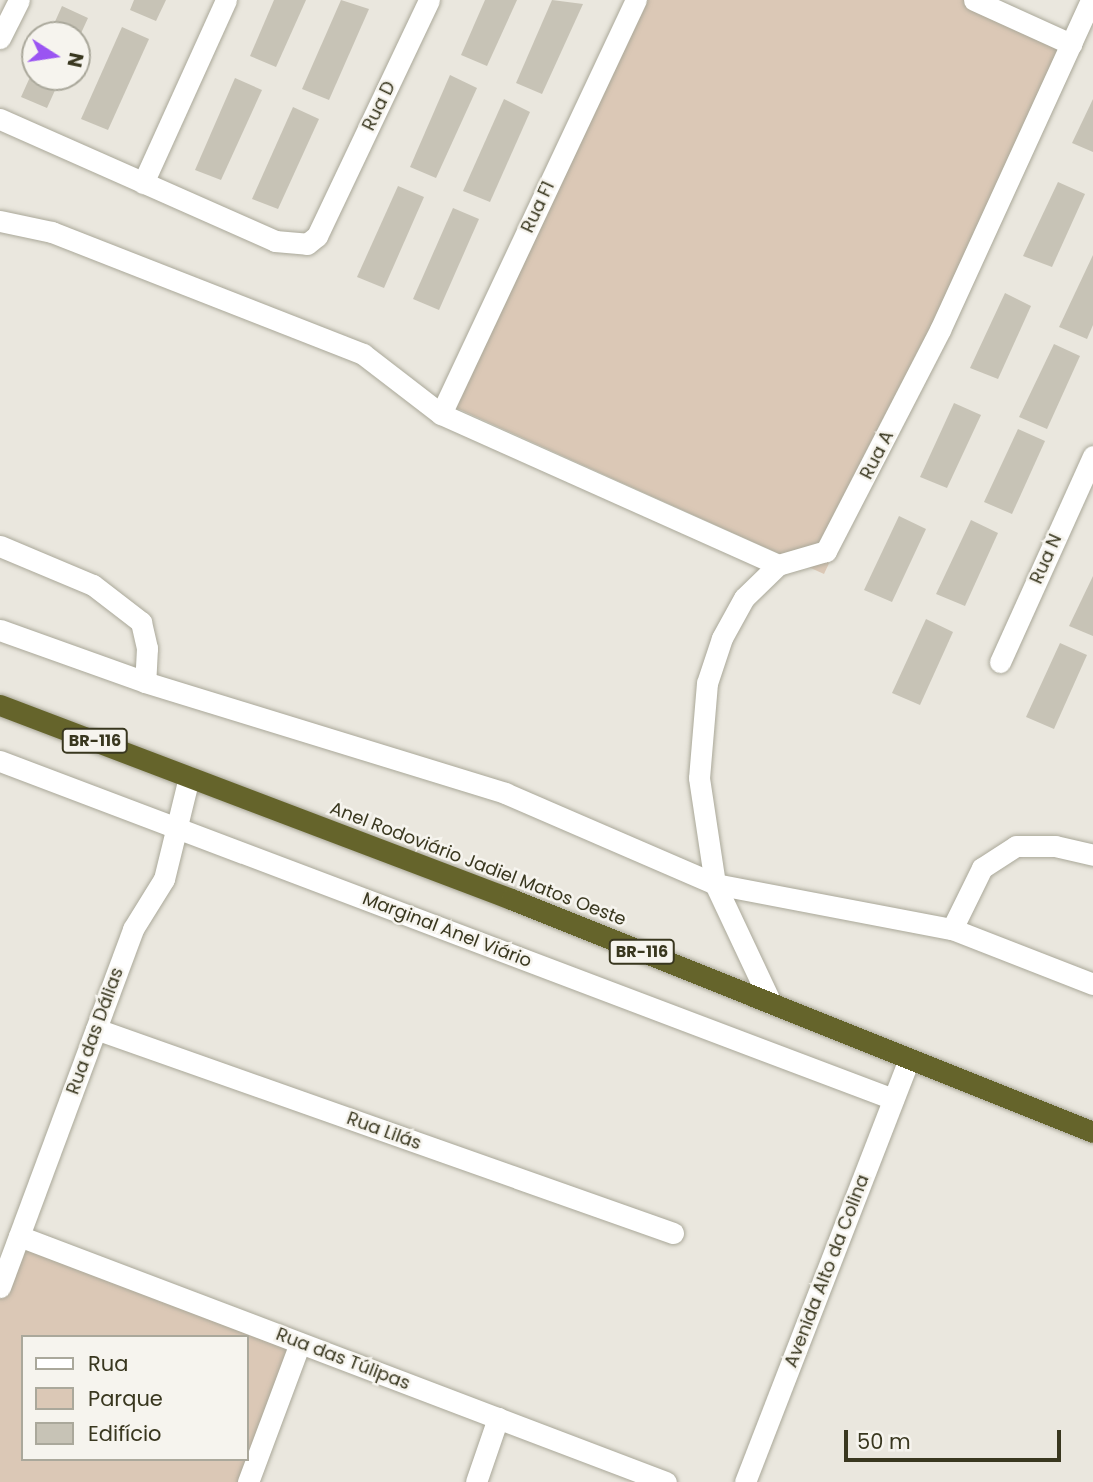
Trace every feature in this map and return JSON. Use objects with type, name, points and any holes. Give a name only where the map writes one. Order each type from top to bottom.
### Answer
[{"type":"highway","name":"Anel Rodoviário Jadiel Matos Oeste","points":[[0,705],[771,1003],[1093,1132]]},
{"type":"street","points":[[0,38],[19,0]]},
{"type":"street","points":[[144,183],[226,0]]},
{"type":"street","name":"Rua D","points":[[0,119],[292,247],[317,236],[429,0]]},
{"type":"street","name":"Rua F1","points":[[441,414],[636,0]]},
{"type":"street","points":[[974,0],[1071,44]]},
{"type":"street","name":"Rua A","points":[[778,565],[818,557],[831,541],[940,330],[1091,0]]},
{"type":"street","points":[[1,222],[52,233],[363,354],[441,414],[778,565],[744,598],[707,684],[699,778],[715,884],[771,1003]]},
{"type":"street","name":"Rua N","points":[[1000,662],[1093,456]]},
{"type":"street","points":[[0,545],[93,585],[141,622],[147,648],[145,682]]},
{"type":"street","points":[[0,630],[145,682],[505,793],[715,884],[952,929],[1093,984]]},
{"type":"street","name":"Marginal Anel Viário","points":[[0,761],[893,1099]]},
{"type":"street","name":"Rua das Dálias","points":[[0,1287],[133,929],[164,879],[180,829],[189,777]]},
{"type":"street","points":[[952,929],[982,868],[1016,846],[1055,846],[1093,855]]},
{"type":"street","name":"Rua Lilás","points":[[96,1029],[673,1233]]},
{"type":"street","name":"Avenida Alto da Colina","points":[[745,1482],[909,1060]]},
{"type":"street","name":"Rua das Túlipas","points":[[19,1236],[667,1482]]},
{"type":"street","points":[[248,1482],[300,1343]]},
{"type":"street","points":[[476,1482],[498,1418]]},
{"type":"green space","points":[[638,0],[974,0],[1071,44],[824,574],[452,406]]},
{"type":"green space","points":[[19,1236],[300,1343],[248,1482],[0,1482],[0,1287]]},
{"type":"building","points":[[134,0],[166,0],[156,21],[130,10]]},
{"type":"building","points":[[274,0],[306,0],[276,67],[250,56]]},
{"type":"building","points":[[341,0],[369,9],[329,100],[302,89]]},
{"type":"building","points":[[485,0],[517,0],[487,66],[461,55]]},
{"type":"building","points":[[552,0],[583,4],[542,94],[516,83]]},
{"type":"building","points":[[62,6],[88,18],[87,21],[55,21]]},
{"type":"building","points":[[122,27],[149,39],[108,130],[81,119]]},
{"type":"building","points":[[450,75],[477,88],[436,178],[410,167]]},
{"type":"building","points":[[235,78],[262,90],[221,180],[195,170]]},
{"type":"building","points":[[24,91],[55,91],[47,108],[21,97]]},
{"type":"building","points":[[504,99],[530,112],[490,202],[463,191]]},
{"type":"building","points":[[1093,99],[1093,152],[1072,143]]},
{"type":"building","points":[[293,107],[319,119],[278,209],[252,199]]},
{"type":"building","points":[[1058,182],[1085,194],[1052,267],[1023,256]]},
{"type":"building","points":[[398,186],[424,197],[384,288],[357,277]]},
{"type":"building","points":[[453,208],[479,219],[439,310],[413,299]]},
{"type":"building","points":[[1093,255],[1093,325],[1087,339],[1059,327]]},
{"type":"building","points":[[1005,293],[1031,306],[998,379],[970,368]]},
{"type":"building","points":[[1054,344],[1080,356],[1047,429],[1019,417]]},
{"type":"building","points":[[954,403],[981,415],[947,488],[920,477]]},
{"type":"building","points":[[1018,429],[1045,441],[1012,514],[984,502]]},
{"type":"building","points":[[899,516],[926,529],[892,602],[864,590]]},
{"type":"building","points":[[971,520],[998,533],[965,606],[936,594]]},
{"type":"building","points":[[1093,576],[1093,636],[1069,626]]},
{"type":"building","points":[[926,619],[953,632],[920,705],[892,693]]},
{"type":"building","points":[[1060,643],[1087,655],[1054,729],[1026,717]]}]
